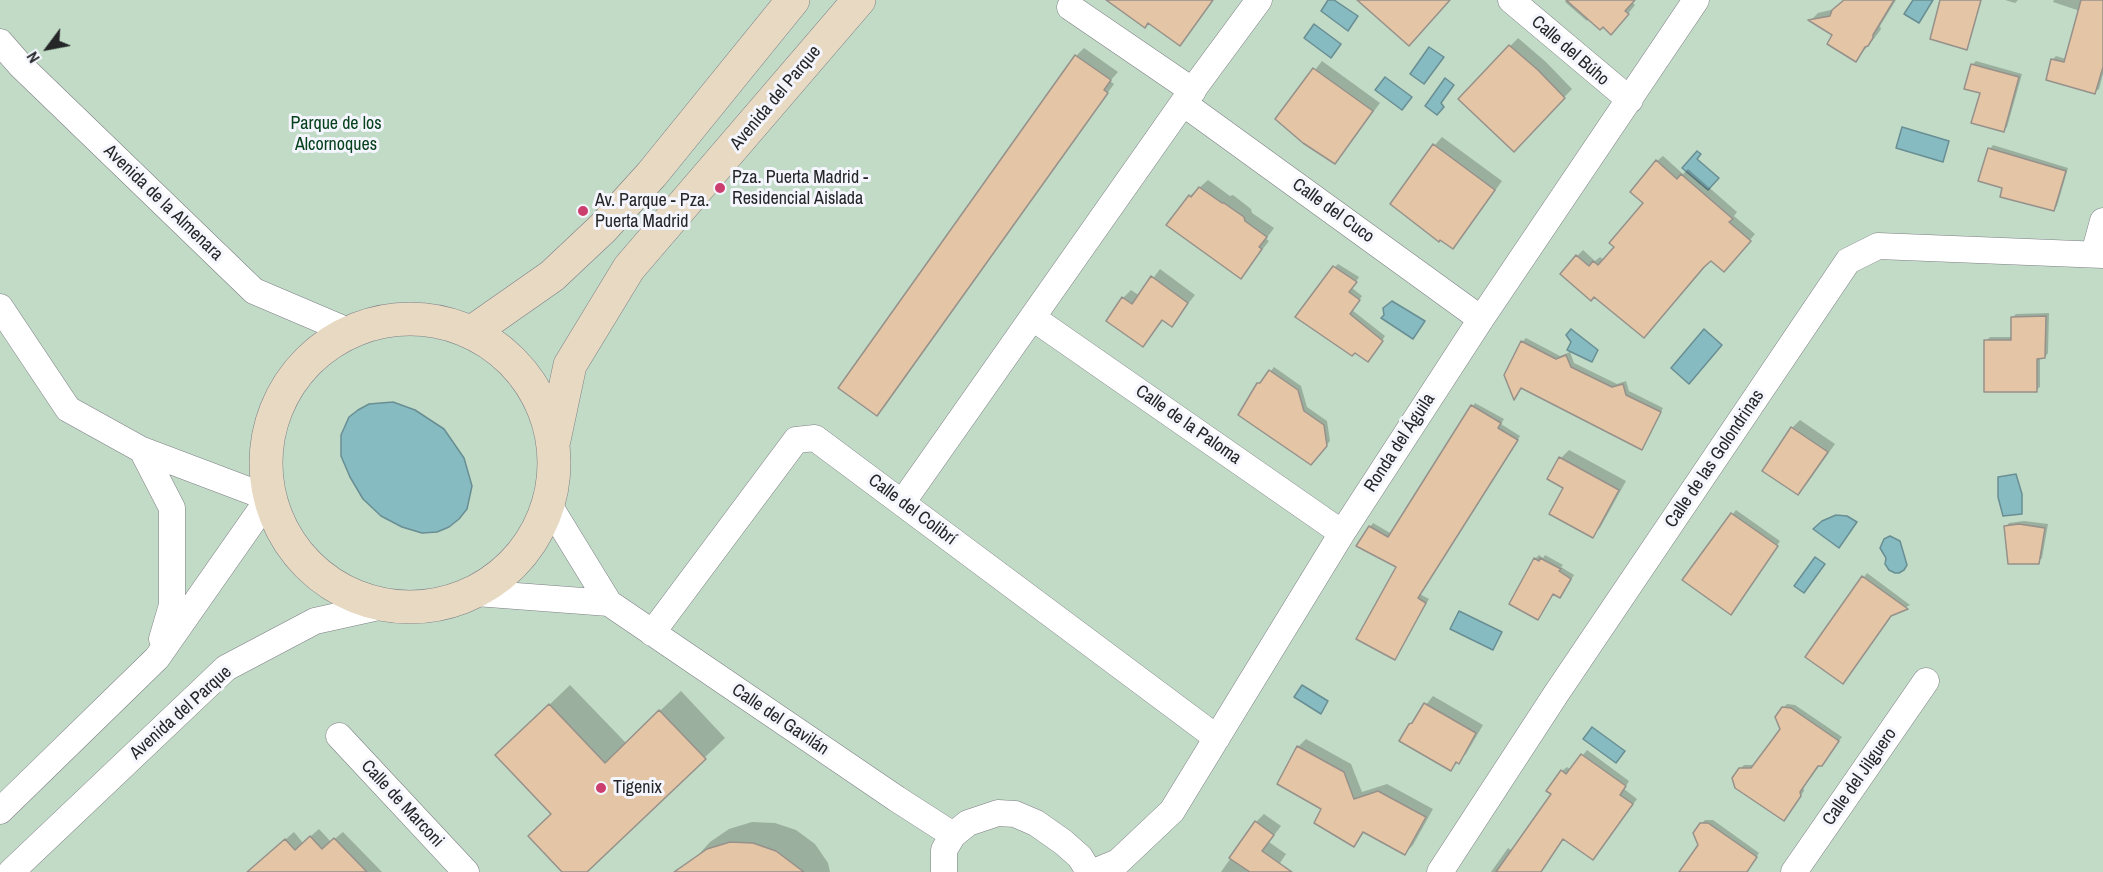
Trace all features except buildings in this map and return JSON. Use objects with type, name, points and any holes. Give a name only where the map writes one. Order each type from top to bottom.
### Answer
[{"type":"street","points":[[472,332],[528,295],[552,276],[603,228],[652,174],[793,0]]},
{"type":"street","name":"Avenida del Parque","points":[[553,442],[570,366],[629,268],[859,0]]},
{"type":"street","points":[[902,503],[1259,0]]},
{"type":"street","name":"Calle del Búho","points":[[1511,0],[1630,100]]},
{"type":"street","name":"Ronda del Águila","points":[[1094,872],[1118,862],[1172,811],[1342,533],[1481,320],[1696,0]]},
{"type":"street","name":"Calle del Cuco","points":[[1070,7],[1481,320]]},
{"type":"street","name":"Avenida de la Almenara","points":[[0,42],[21,66],[255,291],[348,331]]},
{"type":"street","points":[[2098,255],[2103,221]]},
{"type":"street","name":"Calle de las Golondrinas","points":[[1440,872],[1556,694],[1848,261],[1878,246],[2098,255]]},
{"type":"street","points":[[0,307],[68,409],[142,450],[269,498]]},
{"type":"street","name":"Calle de la Paloma","points":[[1033,318],[1342,533]]},
{"type":"street","points":[[389,319],[431,319],[472,332],[511,359],[539,397],[553,442],[555,474],[549,505],[536,537],[515,564],[476,593],[431,607],[383,606],[346,593],[313,572],[288,542],[275,518],[269,498],[265,464],[270,423],[287,385],[314,354],[348,331],[389,319]]},
{"type":"street","name":"Calle del Colibrí","points":[[652,633],[796,440],[815,438],[1217,738]]},
{"type":"street","points":[[142,450],[172,508],[172,605],[157,658]]},
{"type":"street","points":[[0,811],[157,658],[269,498]]},
{"type":"street","name":"Calle del Gavilán","points":[[549,505],[609,603],[953,835]]},
{"type":"street","points":[[476,593],[609,603]]},
{"type":"street","name":"Avenida del Parque","points":[[10,872],[226,668],[315,621],[383,606]]},
{"type":"street","name":"Calle del Jilguero","points":[[1794,872],[1926,681]]},
{"type":"street","name":"Calle de Marconi","points":[[339,736],[466,872]]},
{"type":"street","points":[[944,872],[944,850],[953,835],[968,823],[998,813],[1016,814],[1036,823],[1080,857],[1089,872]]},
{"type":"green space","name":"Parque de los Alcornoques","points":[[0,0],[2103,0],[2103,872],[0,872]]},
{"type":"water","points":[[1328,0],[1334,0],[1358,16],[1348,31],[1321,11]]},
{"type":"water","points":[[1913,0],[1933,0],[1919,23],[1904,14]]},
{"type":"water","points":[[1314,24],[1341,44],[1331,58],[1304,38]]},
{"type":"water","points":[[1429,47],[1444,57],[1424,84],[1410,74]]},
{"type":"water","points":[[1385,77],[1412,97],[1402,110],[1375,90]]},
{"type":"water","points":[[1445,78],[1454,85],[1441,103],[1444,107],[1437,115],[1425,106]]},
{"type":"water","points":[[1902,127],[1949,141],[1943,162],[1896,148]]},
{"type":"water","points":[[1697,151],[1701,154],[1697,159],[1719,178],[1708,190],[1682,168]]},
{"type":"water","points":[[1392,301],[1425,321],[1413,339],[1381,318],[1384,315],[1383,308]]},
{"type":"water","points":[[1571,329],[1598,350],[1592,362],[1567,350],[1571,342],[1566,335]]},
{"type":"water","points":[[1704,329],[1722,345],[1689,384],[1671,368]]},
{"type":"water","points":[[393,402],[415,410],[444,429],[464,458],[472,486],[467,509],[449,527],[437,532],[422,533],[402,527],[381,516],[363,499],[341,456],[341,435],[349,417],[369,404]]},
{"type":"water","points":[[2016,474],[2022,494],[2022,514],[2003,516],[1998,497],[1998,477]]},
{"type":"water","points":[[1836,515],[1847,516],[1857,522],[1839,548],[1813,529],[1822,521]]},
{"type":"water","points":[[1890,536],[1900,541],[1907,565],[1899,573],[1889,570],[1880,548],[1884,539]]},
{"type":"water","points":[[1815,557],[1825,564],[1804,593],[1794,586]]},
{"type":"water","points":[[1459,611],[1502,632],[1493,650],[1450,629]]},
{"type":"water","points":[[1302,685],[1328,701],[1321,714],[1294,697]]},
{"type":"water","points":[[1592,727],[1625,751],[1616,763],[1583,739]]},
{"type":"place","name":"Pza. Puerta Madrid - Residencial Aislada","points":[[720,188]]},
{"type":"place","name":"Av. Parque - Pza. Puerta Madrid","points":[[583,211]]},
{"type":"place","name":"Tigenix","points":[[601,788]]}]
